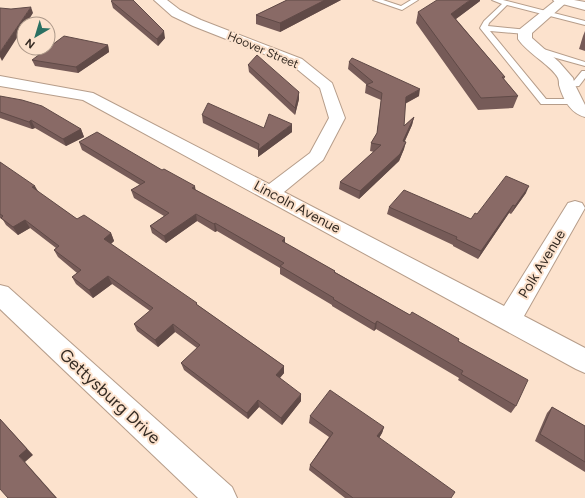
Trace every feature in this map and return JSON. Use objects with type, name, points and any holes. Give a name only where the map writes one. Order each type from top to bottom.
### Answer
[{"type":"street","name":"Hoover Street","points":[[160,0],[176,13],[197,24],[296,62],[327,86],[337,118],[317,156],[270,193]]},
{"type":"street","points":[[585,6],[561,0],[525,32],[525,39],[533,48],[554,65],[566,78],[566,85],[578,108],[585,112]]},
{"type":"street","name":"Lincoln Avenue","points":[[0,81],[87,96],[585,361]]},
{"type":"street","name":"Polk Avenue","points":[[509,320],[575,208]]},
{"type":"street","name":"Gettysburg Drive","points":[[0,294],[221,498]]},
{"type":"lane","points":[[376,0],[402,8],[415,0]]},
{"type":"lane","points":[[495,0],[585,23]]},
{"type":"lane","points":[[484,28],[486,22],[506,3]]},
{"type":"lane","points":[[484,28],[525,32]]},
{"type":"lane","points":[[484,28],[544,102],[575,102]]},
{"type":"lane","points":[[533,48],[585,64]]},
{"type":"lane","points":[[566,85],[576,84],[585,73]]},
{"type":"building","points":[[133,0],[164,31],[157,39],[111,1]]},
{"type":"building","points":[[287,0],[325,0],[280,23],[256,15]]},
{"type":"building","points":[[437,0],[470,0],[451,14],[505,77],[502,77],[518,96],[481,98],[418,12]]},
{"type":"building","points":[[31,7],[25,16],[16,16],[16,29],[0,52],[0,8],[11,9]]},
{"type":"building","points":[[64,36],[108,45],[76,67],[32,60],[37,56],[56,56],[56,42]]},
{"type":"building","points":[[257,55],[299,92],[295,108],[248,65]]},
{"type":"building","points":[[352,58],[420,89],[406,97],[404,126],[414,117],[403,141],[406,142],[400,154],[360,191],[340,182],[381,145],[371,143],[377,133],[382,93],[366,85],[373,82],[349,62]]},
{"type":"building","points":[[0,96],[22,100],[42,106],[81,129],[63,139],[31,120],[29,122],[0,112]]},
{"type":"building","points":[[208,103],[264,128],[269,114],[292,124],[258,150],[259,144],[202,115]]},
{"type":"building","points":[[97,132],[162,170],[164,169],[195,186],[192,188],[285,238],[282,241],[335,271],[334,272],[410,315],[412,312],[459,339],[458,341],[528,380],[516,406],[461,374],[463,371],[377,321],[375,324],[333,299],[334,298],[280,266],[284,263],[215,223],[214,224],[196,214],[164,236],[150,226],[169,213],[131,190],[145,182],[79,142]]},
{"type":"building","points":[[0,162],[35,186],[32,187],[77,219],[84,215],[111,233],[104,239],[197,303],[196,304],[284,366],[276,375],[301,394],[281,418],[258,400],[247,413],[181,363],[200,345],[173,324],[155,340],[134,324],[153,308],[108,276],[89,290],[72,277],[81,270],[54,250],[59,246],[25,220],[13,227],[1,218],[3,216],[0,214]]},
{"type":"building","points":[[506,176],[529,186],[515,206],[513,205],[481,251],[456,239],[457,237],[389,207],[404,190],[471,219],[475,213],[477,214]]},
{"type":"building","points":[[330,390],[384,427],[377,436],[455,492],[451,498],[353,498],[310,465],[333,433],[310,416]]},
{"type":"building","points":[[552,407],[585,426],[585,462],[540,434]]},
{"type":"building","points":[[0,419],[27,449],[19,456],[56,498],[8,498],[0,489]]}]
